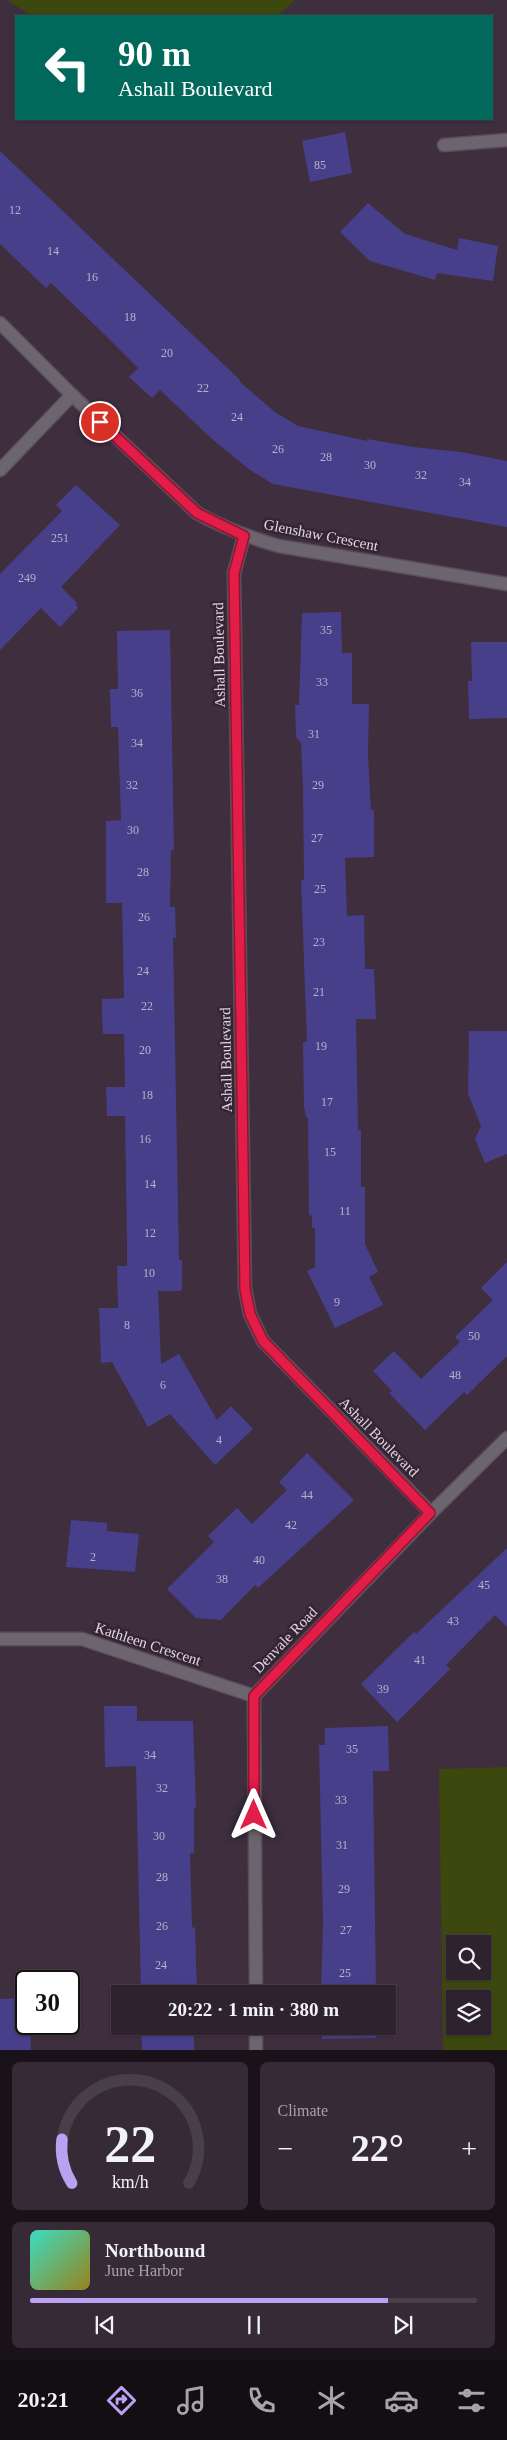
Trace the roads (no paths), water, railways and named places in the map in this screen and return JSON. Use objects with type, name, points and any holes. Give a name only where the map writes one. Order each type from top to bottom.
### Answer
[{"type":"street","points":[[444,145],[507,140]]},
{"type":"street","name":"Glenshaw Crescent","points":[[0,323],[72,395],[197,513],[244,536],[279,546],[507,584]]},
{"type":"street","points":[[0,470],[72,395]]},
{"type":"street","name":"Ashall Boulevard","points":[[244,536],[234,573],[245,1289],[250,1314],[263,1341],[430,1513]]},
{"type":"street","name":"Denvale Road","points":[[256,1985],[254,1696],[430,1513],[507,1438]]},
{"type":"street","name":"Kathleen Crescent","points":[[0,1639],[82,1639],[254,1696]]},
{"type":"street","points":[[256,2035],[256,2050]]}]
